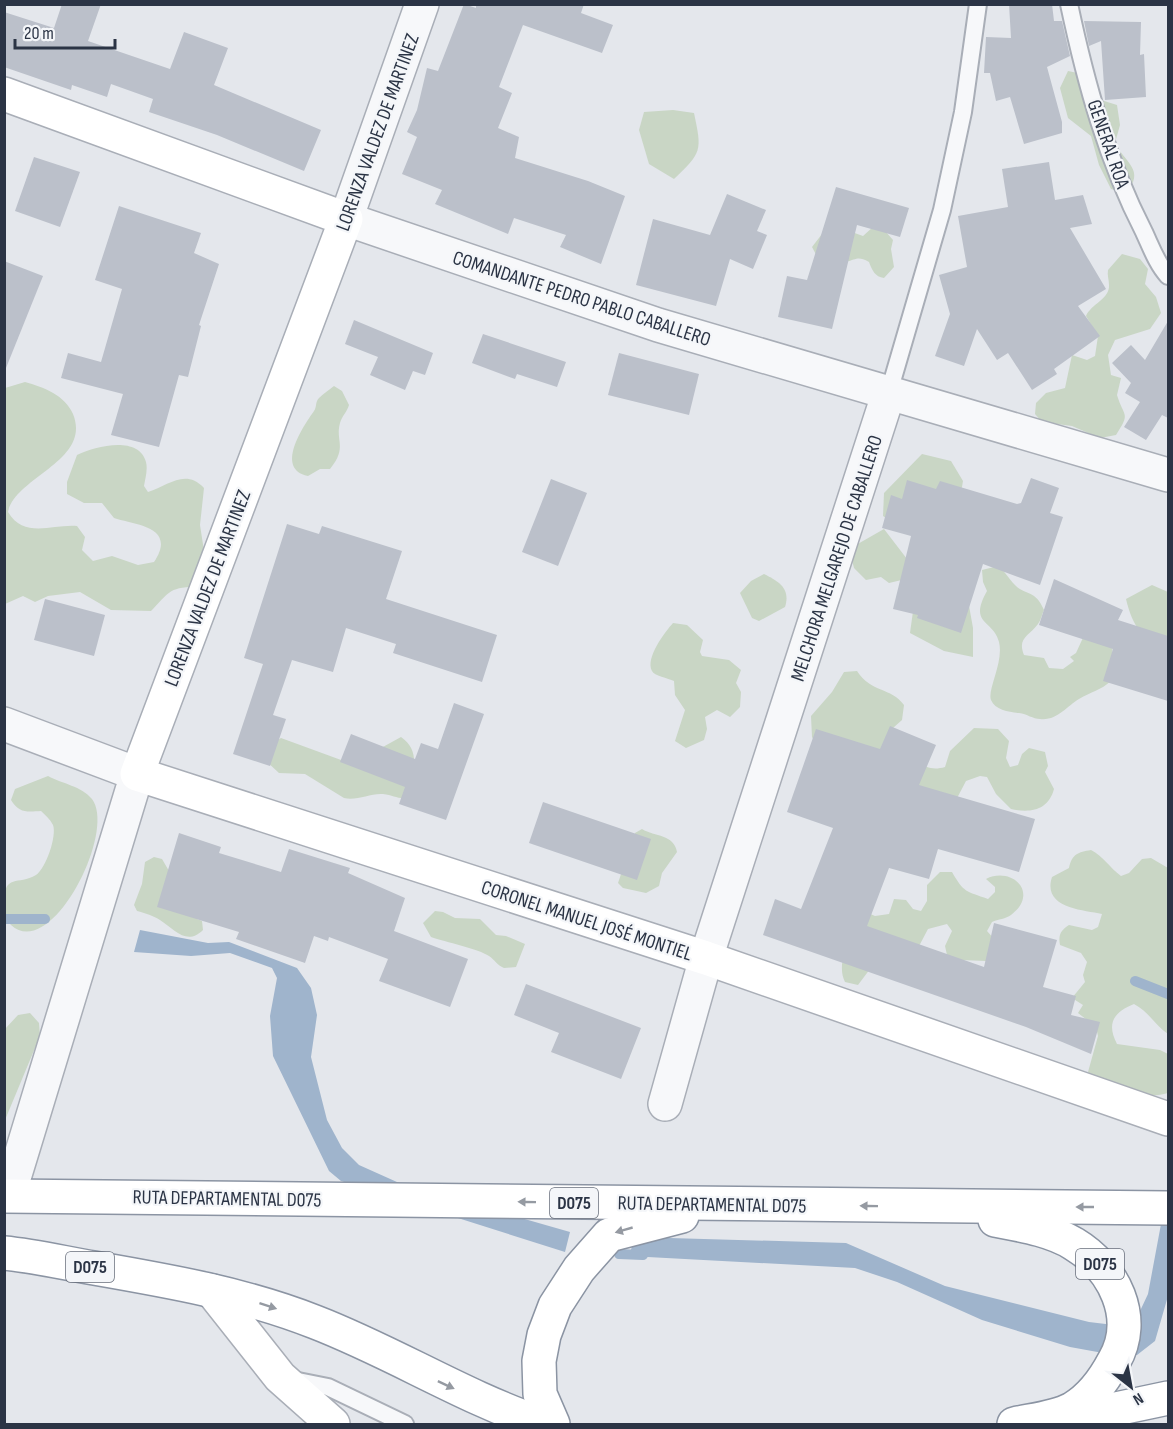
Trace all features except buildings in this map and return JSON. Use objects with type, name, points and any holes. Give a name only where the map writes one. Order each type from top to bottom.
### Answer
[{"type":"main road","name":"COMANDANTE PEDRO PABLO CABALLERO","points":[[4,94],[346,219]]},
{"type":"main road","name":"LORENZA VALDEZ DE MARTINEZ","points":[[137,774],[346,219]]},
{"type":"main road","name":"CORONEL MANUEL JOSÉ MONTIEL","points":[[137,774],[706,958],[1168,1119]]},
{"type":"main road","name":"RUTA DEPARTAMENTAL D075","points":[[8,1184],[62,1181],[166,1195],[743,1205],[1156,1208]]},
{"type":"main road","points":[[553,1425],[540,1394],[539,1361],[544,1335],[555,1306],[579,1269],[609,1235],[662,1220],[743,1205]]},
{"type":"main road","name":"D075","points":[[917,1207],[1026,1226],[1073,1243],[1099,1263],[1116,1286],[1124,1311],[1123,1341],[1102,1382],[1071,1410],[1014,1425]]},
{"type":"main road","name":"D075","points":[[4,1253],[176,1282],[313,1321],[357,1339],[500,1410],[543,1425]]},
{"type":"main road","name":"D075","points":[[4,1270],[176,1282]]},
{"type":"main road","points":[[212,1291],[280,1377],[333,1425]]},
{"type":"main road","points":[[1044,1425],[1168,1398]]},
{"type":"street","name":"LORENZA VALDEZ DE MARTINEZ","points":[[346,219],[422,4]]},
{"type":"street","name":"COMANDANTE PEDRO PABLO CABALLERO","points":[[346,219],[658,325],[1168,475]]},
{"type":"street","name":"MELCHORA MELGAREJO DE CABALLERO","points":[[665,1104],[706,958],[889,392]]},
{"type":"street","name":"CORONEL MANUEL JOSÉ MONTIEL","points":[[4,724],[137,774]]},
{"type":"street","name":"LORENZA VALDEZ DE MARTINEZ","points":[[8,1184],[137,774]]},
{"type":"lane","name":"MELCHORA MELGAREJO DE CABALLERO","points":[[889,392],[942,210],[963,112],[978,4]]},
{"type":"lane","name":"GENERAL ROA","points":[[1069,4],[1106,149],[1134,212],[1168,276]]},
{"type":"lane","points":[[280,1377],[328,1387],[405,1425]]},
{"type":"green space","points":[[1068,71],[1092,76],[1101,100],[1117,105],[1120,125],[1115,143],[1134,172],[1132,185],[1126,193],[1111,189],[1099,165],[1091,136],[1068,118],[1060,88]]},
{"type":"green space","points":[[673,110],[694,113],[699,143],[695,156],[674,179],[649,164],[639,130],[644,112]]},
{"type":"green space","points":[[873,227],[886,232],[893,240],[891,249],[894,267],[884,278],[876,275],[869,262],[862,259],[840,263],[820,262],[812,247],[822,234],[849,231],[863,236]]},
{"type":"green space","points":[[1122,254],[1140,259],[1148,269],[1145,284],[1156,297],[1161,313],[1150,329],[1115,340],[1108,355],[1111,375],[1121,378],[1117,395],[1125,418],[1116,435],[1100,438],[1072,426],[1042,422],[1035,414],[1036,403],[1046,393],[1065,388],[1072,355],[1087,360],[1095,356],[1098,336],[1086,316],[1107,294],[1109,290],[1108,270]]},
{"type":"green space","points":[[25,382],[46,389],[65,402],[73,414],[76,430],[72,444],[63,456],[24,489],[14,500],[8,512],[15,520],[30,528],[77,526],[85,537],[82,550],[93,561],[112,556],[138,565],[154,562],[160,550],[161,541],[157,534],[142,526],[114,518],[102,503],[84,503],[67,494],[67,482],[77,455],[105,446],[135,448],[146,462],[144,486],[148,492],[183,479],[197,482],[204,488],[200,525],[206,564],[195,587],[174,590],[151,611],[111,610],[80,592],[48,596],[35,602],[23,596],[5,604],[5,388]]},
{"type":"green space","points":[[334,386],[342,391],[349,405],[340,423],[340,450],[330,469],[320,469],[308,476],[298,472],[293,465],[294,447],[318,400]]},
{"type":"green space","points":[[922,454],[951,461],[963,481],[960,498],[905,531],[883,516],[884,493]]},
{"type":"green space","points":[[884,529],[907,559],[968,600],[973,628],[973,657],[944,651],[910,633],[914,604],[910,578],[889,583],[881,577],[866,580],[854,568],[851,556],[856,545]]},
{"type":"green space","points":[[998,566],[1015,585],[1034,596],[1044,610],[1038,624],[1023,641],[1024,655],[1044,658],[1049,668],[1063,669],[1074,661],[1070,657],[1076,653],[1087,629],[1113,639],[1111,681],[1052,718],[1037,719],[1007,711],[999,708],[991,700],[990,695],[1000,650],[996,635],[981,616],[980,610],[987,591],[983,582],[982,570]]},
{"type":"green space","points":[[764,574],[782,586],[786,600],[785,607],[759,621],[752,618],[740,593],[751,581]]},
{"type":"green space","points":[[1152,585],[1168,592],[1168,650],[1151,641],[1140,631],[1132,618],[1126,599]]},
{"type":"green space","points":[[673,623],[687,625],[703,640],[700,652],[702,656],[729,660],[741,670],[736,683],[741,692],[740,707],[730,717],[717,710],[705,717],[707,729],[704,740],[686,748],[675,741],[685,710],[675,695],[674,681],[655,674],[651,666],[653,652]]},
{"type":"green space","points":[[857,671],[868,683],[893,695],[904,705],[902,720],[893,728],[909,752],[921,764],[936,768],[945,767],[950,751],[974,728],[998,729],[1009,741],[1006,758],[1010,767],[1018,765],[1022,754],[1029,748],[1045,752],[1048,766],[1045,772],[1054,789],[1047,802],[1037,809],[1025,811],[1011,809],[996,794],[987,777],[980,776],[966,781],[955,802],[817,747],[812,737],[811,716],[832,692],[844,672]]},
{"type":"green space","points":[[401,737],[408,743],[414,757],[407,798],[383,794],[344,798],[305,774],[279,773],[265,760],[267,747],[281,738],[352,764]]},
{"type":"green space","points":[[48,776],[77,788],[92,799],[97,815],[96,838],[88,863],[76,888],[61,910],[44,926],[27,932],[11,925],[7,920],[4,910],[6,888],[13,882],[29,878],[40,871],[50,852],[54,830],[52,823],[41,811],[23,811],[11,800],[15,789]]},
{"type":"green space","points":[[642,829],[668,839],[677,852],[662,873],[659,886],[646,893],[623,888],[618,883],[635,833]]},
{"type":"green space","points":[[1091,850],[1121,876],[1129,873],[1142,859],[1151,858],[1168,868],[1168,1034],[1134,1004],[1117,1015],[1112,1024],[1112,1030],[1117,1044],[1160,1050],[1168,1054],[1168,1093],[1149,1095],[1130,1092],[1092,1078],[1088,1072],[1098,1036],[1096,1027],[1078,1013],[1083,1005],[1072,998],[1085,982],[1083,975],[1087,962],[1081,953],[1060,945],[1059,938],[1062,931],[1069,925],[1092,930],[1098,927],[1102,914],[1066,906],[1058,901],[1050,887],[1052,877],[1069,868],[1074,857]]},
{"type":"green space","points":[[154,857],[162,859],[197,919],[202,921],[203,930],[197,935],[186,937],[181,935],[158,919],[137,911],[134,905],[142,884],[145,862]]},
{"type":"green space","points":[[940,872],[952,872],[966,890],[988,899],[995,892],[995,887],[986,879],[996,876],[1013,879],[1023,891],[1019,907],[1009,916],[992,922],[987,931],[995,940],[986,961],[961,960],[947,955],[945,946],[952,931],[947,924],[928,929],[918,948],[870,969],[858,985],[845,982],[842,973],[844,955],[852,937],[868,913],[875,916],[889,914],[894,899],[906,900],[913,909],[921,911],[927,901],[927,885]]},
{"type":"green space","points":[[435,911],[455,918],[480,919],[496,935],[506,936],[525,944],[516,967],[504,968],[484,953],[431,937],[423,923]]},
{"type":"green space","points":[[30,1013],[39,1023],[40,1036],[5,1120],[5,1029],[18,1015]]},
{"type":"water","points":[[140,930],[208,943],[229,942],[297,968],[311,988],[317,1015],[311,1057],[327,1120],[342,1148],[359,1165],[455,1208],[493,1210],[570,1232],[565,1252],[341,1181],[329,1171],[273,1056],[270,1016],[277,978],[272,968],[230,953],[191,956],[134,952]]},
{"type":"water","points":[[1168,1199],[1168,1296],[1155,1341],[1137,1355],[1114,1355],[1070,1347],[982,1320],[897,1282],[855,1268],[629,1256],[635,1237],[846,1243],[945,1286],[1089,1322],[1114,1325],[1129,1321],[1140,1311],[1148,1294],[1164,1208]]},
{"type":"waterway","points":[[4,919],[45,919]]},
{"type":"waterway","points":[[1135,981],[1168,994]]},
{"type":"waterway","points":[[619,1254],[643,1255]]}]
